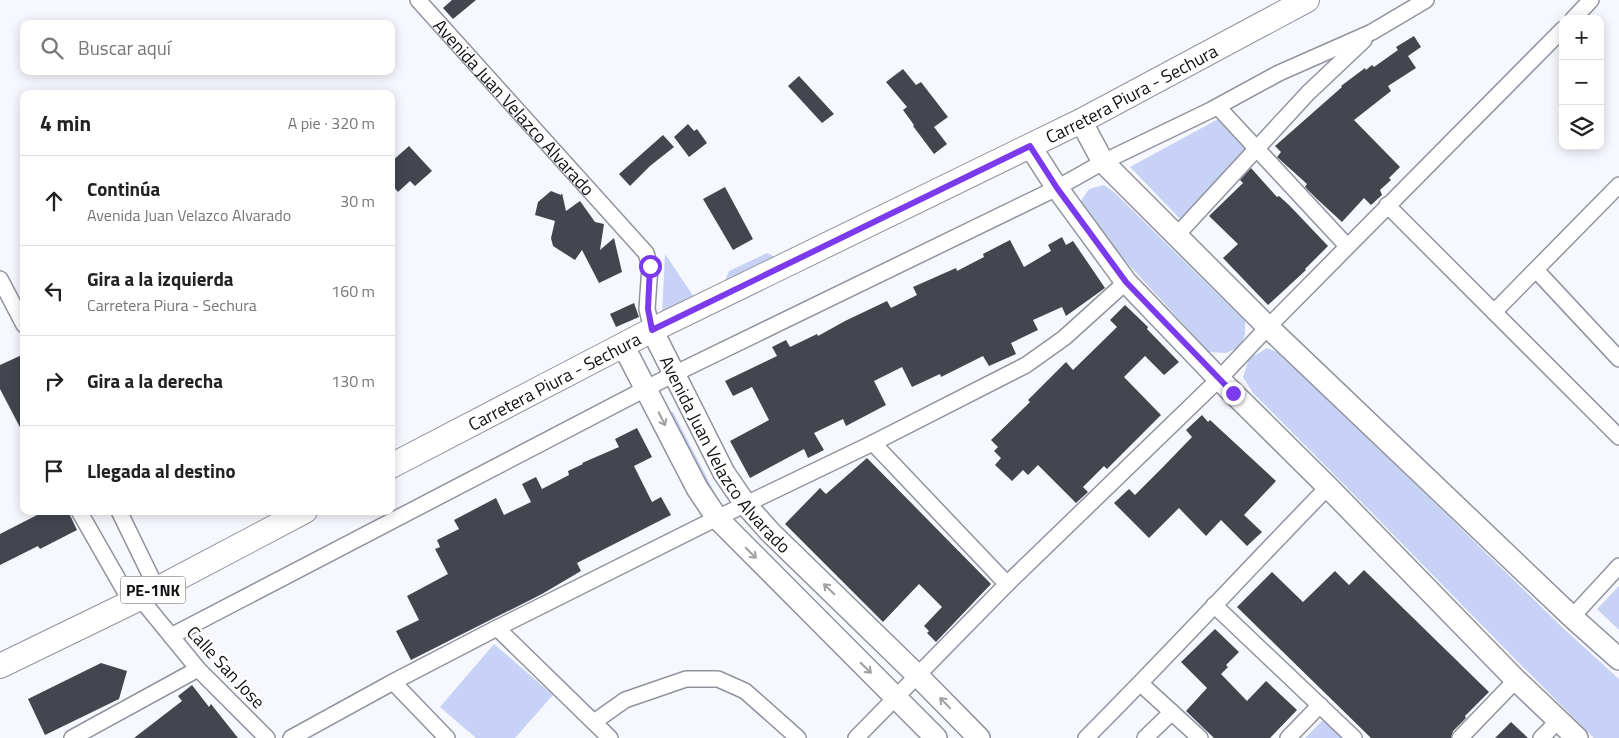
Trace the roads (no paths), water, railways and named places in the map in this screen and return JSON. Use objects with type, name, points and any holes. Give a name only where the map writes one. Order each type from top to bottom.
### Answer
[{"type":"main road","name":"Carretera Piura - Sechura","points":[[395,464],[652,330],[1082,121],[1307,0]]},
{"type":"main road","name":"PE-1NK","points":[[0,666],[143,596],[297,515]]},
{"type":"street","name":"Avenida Juan Velazco Alvarado","points":[[418,0],[646,253],[650,266],[648,309],[652,330],[724,473],[746,505],[770,532],[917,675],[978,738]]},
{"type":"street","points":[[171,636],[646,388],[1057,188],[1103,162],[1218,107],[1279,73],[1372,32],[1426,0]]},
{"type":"street","points":[[1577,15],[1591,0]]},
{"type":"street","points":[[1176,236],[1308,93],[1372,32]]},
{"type":"street","points":[[856,738],[1008,584],[1219,379],[1387,205],[1559,33]]},
{"type":"street","points":[[1218,107],[1347,246]]},
{"type":"street","points":[[1082,121],[1103,162],[1176,236],[1268,327],[1572,617],[1619,659]]},
{"type":"street","points":[[1030,146],[1057,188],[1126,282],[1516,680],[1577,738]]},
{"type":"street","points":[[1494,312],[1619,185]]},
{"type":"street","points":[[1387,205],[1619,437]]},
{"type":"street","points":[[1536,270],[1619,359]]},
{"type":"street","points":[[0,279],[20,318]]},
{"type":"street","points":[[291,738],[393,682],[498,628],[717,518],[873,443],[1026,365],[1064,338],[1126,282]]},
{"type":"street","name":"Avenida Juan Velazco Alvarado","points":[[623,345],[697,488],[717,518],[936,738]]},
{"type":"street","points":[[873,443],[1008,584]]},
{"type":"street","points":[[1086,738],[1328,487]]},
{"type":"street","points":[[82,515],[143,596]]},
{"type":"street","points":[[120,515],[143,596]]},
{"type":"street","points":[[1572,617],[1619,566]]},
{"type":"street","name":"Calle San Jose","points":[[143,596],[171,636],[198,669],[267,738]]},
{"type":"street","points":[[1214,605],[1354,738]]},
{"type":"street","points":[[498,628],[610,738]]},
{"type":"street","points":[[72,738],[198,669]]},
{"type":"street","points":[[594,722],[625,700],[686,679],[718,679],[745,691],[798,738]]},
{"type":"street","points":[[1460,738],[1516,680]]},
{"type":"street","points":[[393,682],[447,738]]},
{"type":"street","points":[[1140,684],[1200,738]]},
{"type":"street","points":[[1288,738],[1320,705]]},
{"type":"street","points":[[1145,738],[1172,712]]},
{"type":"street","points":[[1541,738],[1559,720]]}]
